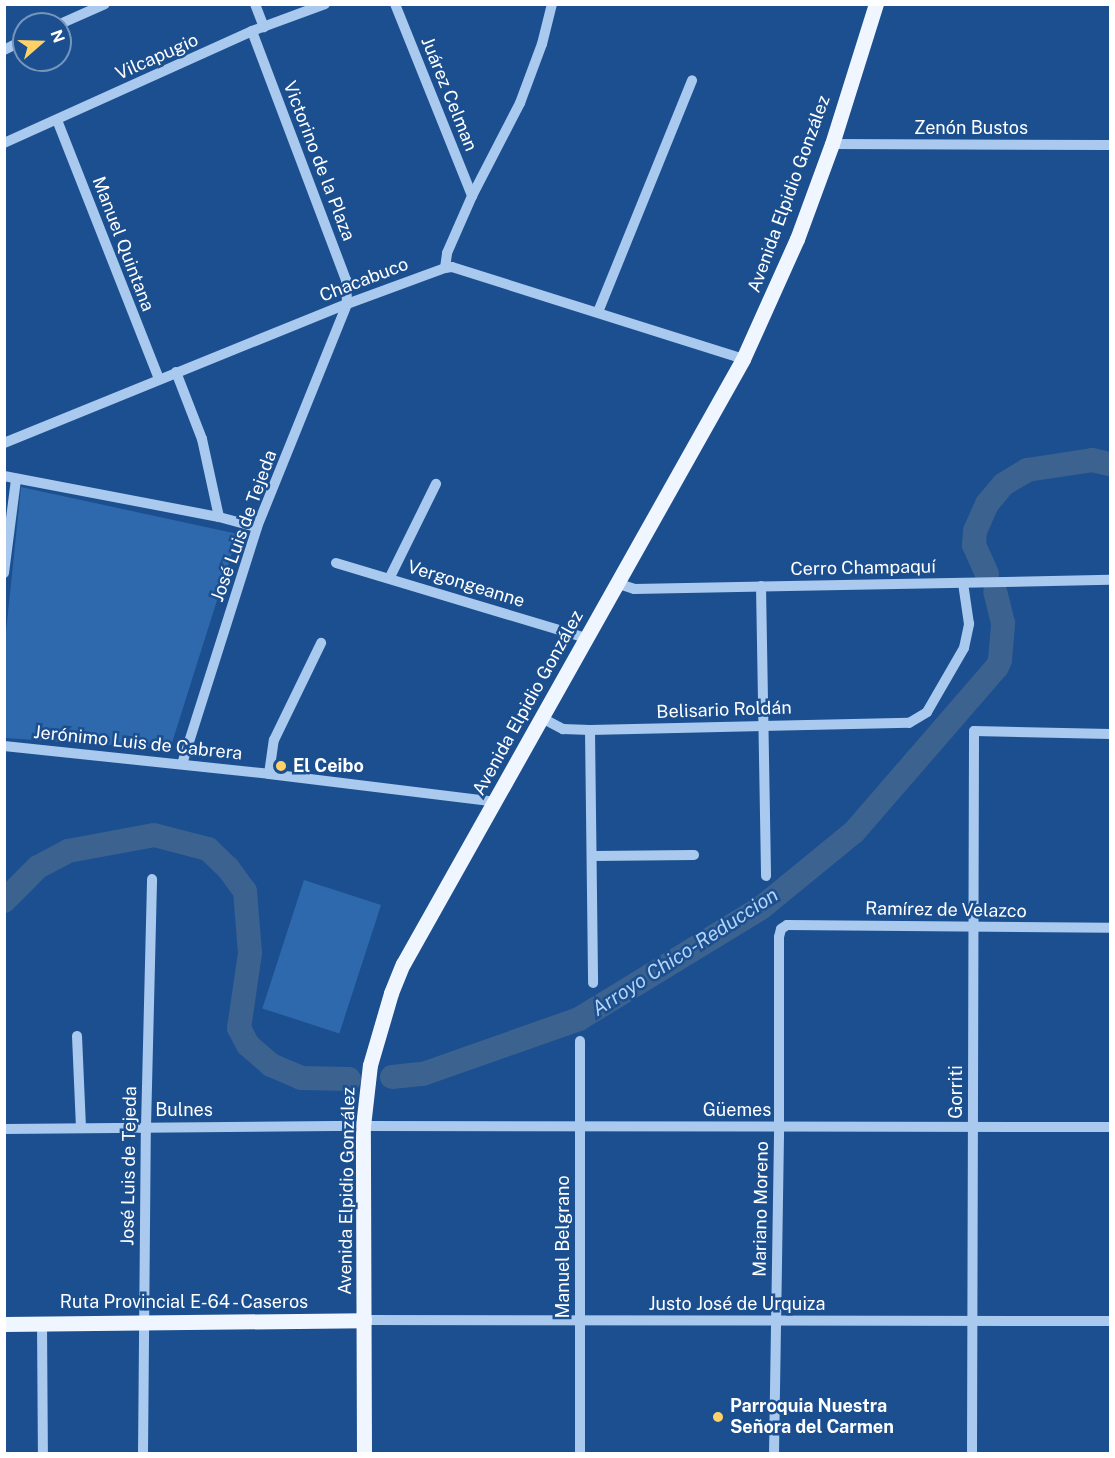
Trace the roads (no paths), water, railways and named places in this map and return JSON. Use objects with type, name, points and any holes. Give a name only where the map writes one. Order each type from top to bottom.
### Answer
[{"type":"main road","name":"Avenida Elpidio González","points":[[364,1454],[363,1126],[370,1065],[395,983],[403,964],[743,359],[797,239],[832,144],[876,4]]},
{"type":"main road","name":"Ruta Provincial E-64 - Caseros","points":[[4,1324],[364,1320]]},
{"type":"street","points":[[72,19],[105,4]]},
{"type":"street","points":[[255,4],[264,27]]},
{"type":"street","name":"Vilcapugio","points":[[4,143],[252,31],[325,4]]},
{"type":"street","name":"Juárez Celman","points":[[395,4],[472,196]]},
{"type":"street","points":[[552,4],[542,44],[520,103],[472,196],[447,253],[445,268],[452,267],[743,359]]},
{"type":"street","name":"Victorino de la Plaza","points":[[252,31],[346,280],[347,304]]},
{"type":"street","points":[[598,312],[692,80]]},
{"type":"street","name":"Manuel Quintana","points":[[57,120],[159,379]]},
{"type":"street","name":"Zenón Bustos","points":[[832,144],[1110,145]]},
{"type":"street","name":"Chacabuco","points":[[4,442],[347,304],[445,268]]},
{"type":"street","name":"José Luis de Tejeda","points":[[182,764],[257,527],[347,304]]},
{"type":"street","points":[[176,372],[202,439],[219,517]]},
{"type":"street","points":[[4,476],[219,517],[257,527]]},
{"type":"street","points":[[4,573],[16,479]]},
{"type":"street","points":[[390,577],[436,484]]},
{"type":"street","name":"Vergongeanne","points":[[336,563],[390,577],[586,638]]},
{"type":"street","name":"Cerro Champaquí","points":[[616,583],[634,589],[1110,580]]},
{"type":"street","name":"Belisario Roldán","points":[[542,718],[563,729],[590,730],[909,723],[927,712],[964,648],[969,624],[963,583]]},
{"type":"street","points":[[761,586],[766,876]]},
{"type":"street","points":[[268,774],[274,740],[321,643]]},
{"type":"street","points":[[590,730],[593,856],[592,983]]},
{"type":"street","name":"Gorriti","points":[[972,1454],[974,731],[1110,734]]},
{"type":"street","name":"Jerónimo Luis de Cabrera","points":[[4,746],[182,764],[496,802]]},
{"type":"street","points":[[593,856],[694,855]]},
{"type":"street","name":"José Luis de Tejeda","points":[[143,1454],[146,1127],[152,879]]},
{"type":"street","name":"Ramírez de Velazco","points":[[781,929],[787,925],[1110,928]]},
{"type":"street","name":"Mariano Moreno","points":[[774,1454],[779,1126],[779,937],[781,929]]},
{"type":"street","points":[[77,1036],[81,1128]]},
{"type":"street","name":"Manuel Belgrano","points":[[580,1041],[580,1454]]},
{"type":"street","name":"Güemes","points":[[363,1126],[972,1125],[1110,1127]]},
{"type":"street","name":"Bulnes","points":[[4,1129],[363,1126]]},
{"type":"street","name":"Justo José de Urquiza","points":[[364,1320],[1110,1322]]},
{"type":"street","points":[[42,1323],[43,1454]]},
{"type":"waterway","name":"Arroyo Chico-Reduccion","points":[[987,574],[974,545],[975,531],[987,504],[1004,484],[1027,470],[1092,460],[1110,464]]},
{"type":"waterway","name":"Arroyo Chico-Reduccion","points":[[392,1077],[423,1074],[579,1019],[761,908],[854,832],[997,667],[1000,660],[1003,623],[995,592]]},
{"type":"waterway","name":"Arroyo Chico-Reduccion","points":[[4,901],[38,867],[68,851],[154,835],[208,849],[228,868],[245,891],[250,953],[239,1028],[248,1045],[271,1065],[301,1078],[349,1079]]},
{"type":"place","name":"El Ceibo","points":[[281,766]]},
{"type":"place","name":"Parroquia Nuestra Señora del Carmen","points":[[718,1417]]}]
